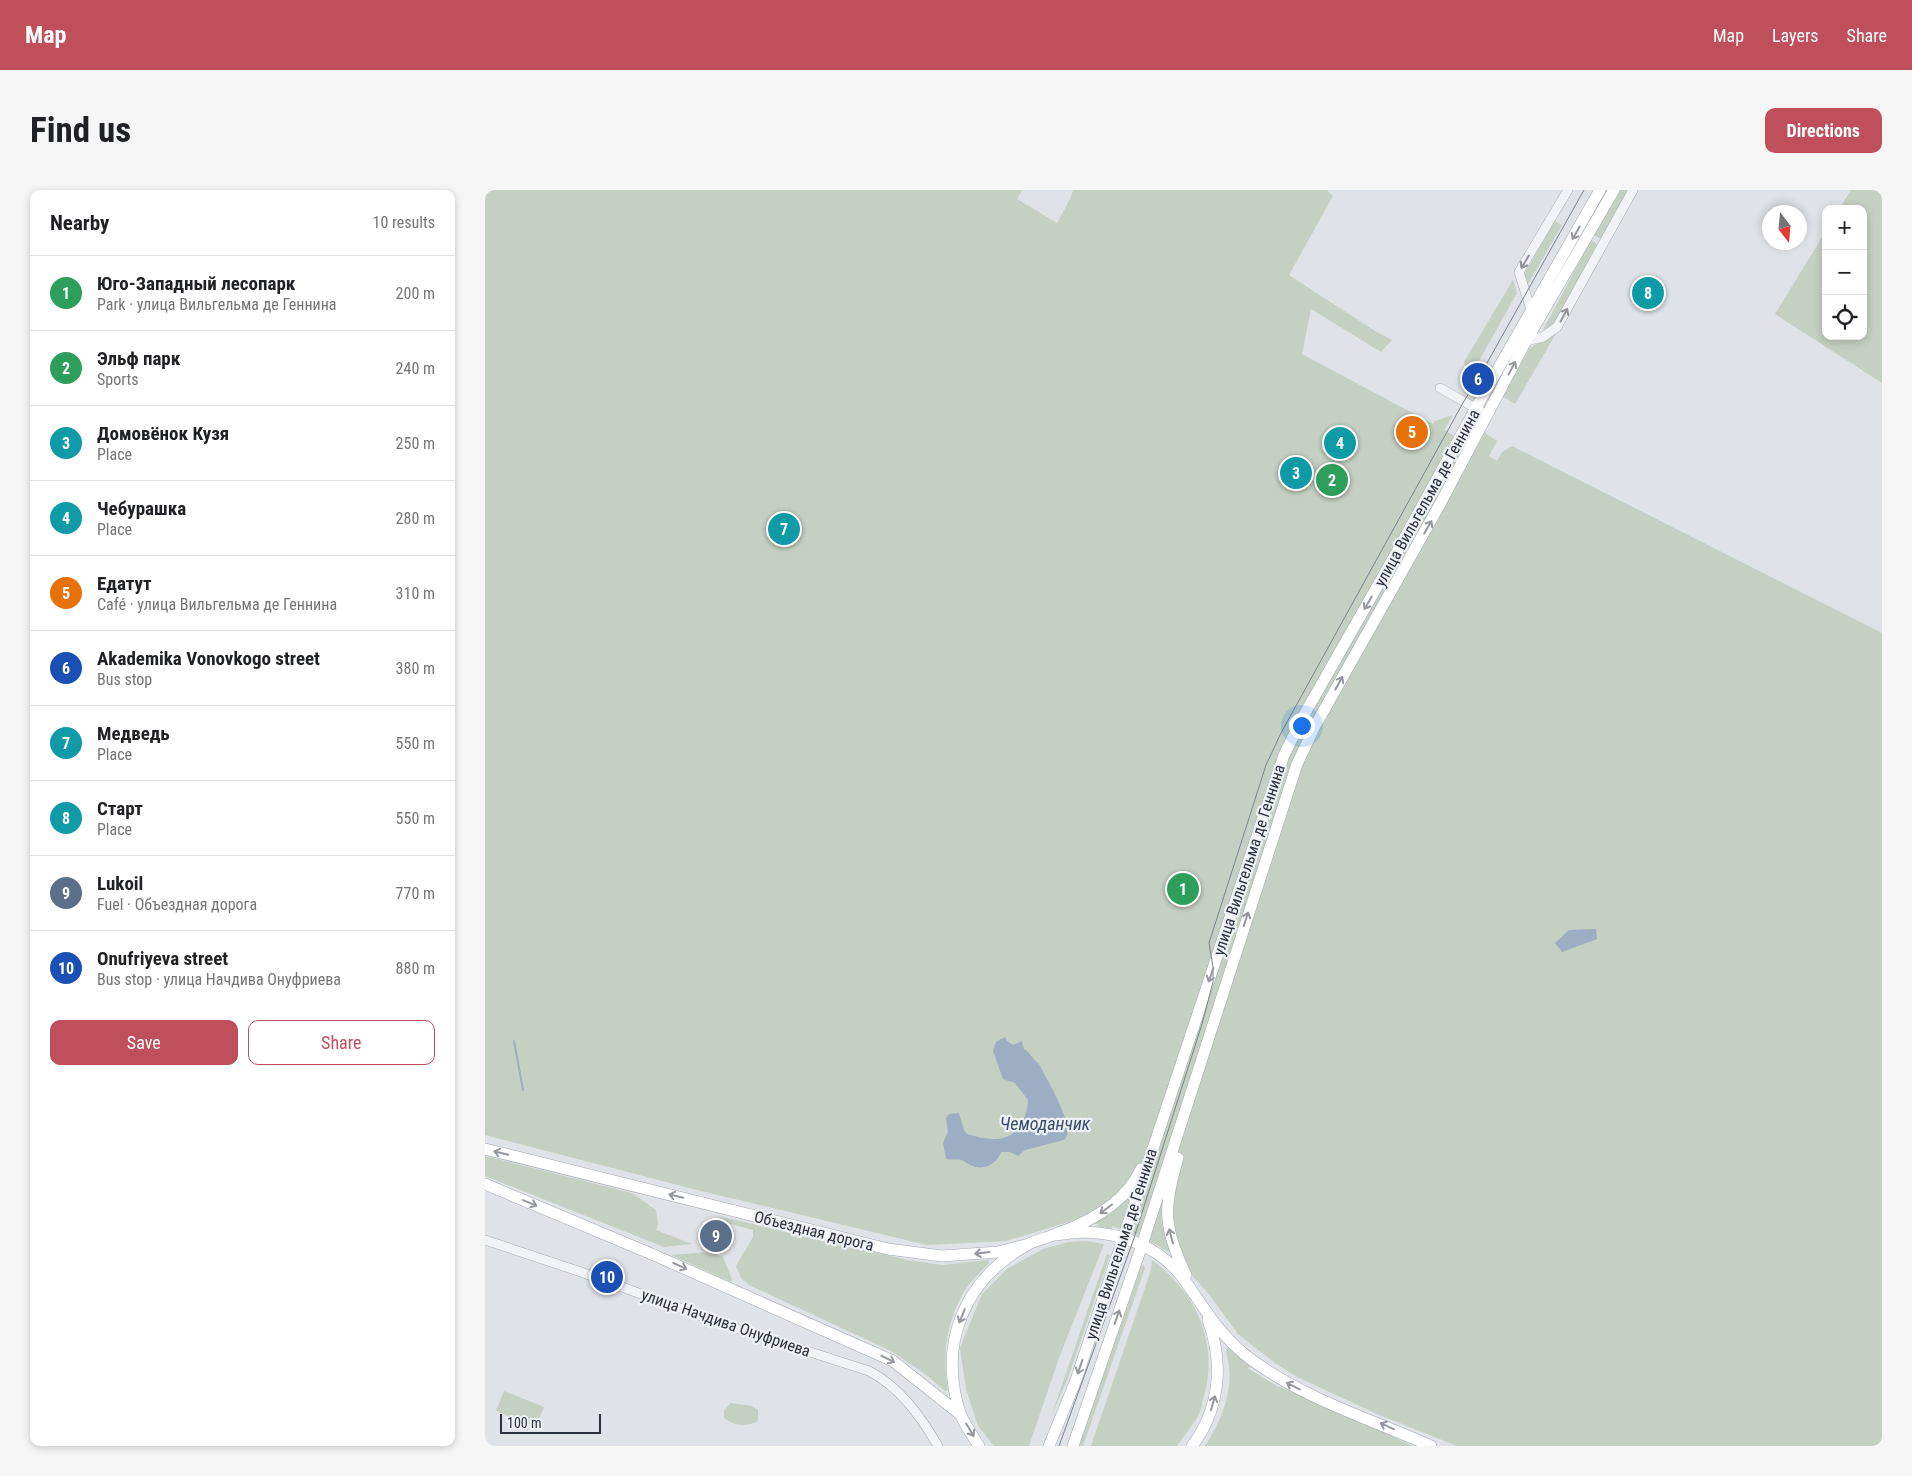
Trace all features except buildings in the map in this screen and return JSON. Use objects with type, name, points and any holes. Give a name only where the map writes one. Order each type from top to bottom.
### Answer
[{"type":"main road","name":"улица Вильгельма де Геннина","points":[[1073,1446],[1142,1245],[1258,880],[1303,750],[1439,506],[1531,310],[1600,190]]},
{"type":"main road","name":"улица Вильгельма де Геннина","points":[[1049,1446],[1076,1380],[1284,755],[1300,721],[1395,557],[1526,341],[1614,190]]},
{"type":"main road","points":[[1196,1296],[1173,1245],[1167,1223],[1166,1205],[1193,1110],[1209,1036]]},
{"type":"main road","points":[[979,1446],[961,1415],[954,1386],[952,1365],[954,1344],[961,1317],[974,1290],[991,1270],[1003,1260],[1029,1244],[1088,1221],[1118,1199],[1139,1175],[1154,1142]]},
{"type":"main road","name":"Объездная дорога","points":[[485,1149],[888,1249],[942,1256],[998,1252],[1029,1244]]},
{"type":"main road","points":[[485,1184],[655,1255],[893,1361],[961,1415]]},
{"type":"main road","points":[[1055,1235],[1084,1232],[1111,1235],[1124,1238],[1153,1250],[1177,1270],[1217,1327],[1241,1351],[1279,1378],[1431,1446]]},
{"type":"main road","points":[[1192,1446],[1207,1422],[1217,1388],[1219,1368],[1216,1345],[1205,1311]]},
{"type":"street","points":[[1531,310],[1519,272],[1568,190]]},
{"type":"street","points":[[1526,341],[1543,337],[1557,327],[1633,190]]},
{"type":"street","points":[[1440,388],[1482,411]]},
{"type":"street","name":"улица Начдива Онуфриева","points":[[485,1240],[581,1272],[723,1324],[869,1371],[881,1377],[905,1398],[927,1427],[938,1446]]},
{"type":"green space","points":[[485,190],[1022,190],[1017,199],[1057,223],[1073,190],[1327,190],[1333,196],[1289,275],[1392,340],[1381,352],[1311,309],[1302,354],[1433,424],[1435,421],[1453,415],[1444,430],[1476,448],[1485,433],[1497,441],[1489,456],[1497,461],[1502,452],[1512,446],[1882,633],[1882,1446],[1457,1446],[1377,1414],[1297,1377],[1275,1363],[1238,1334],[1208,1293],[1171,1253],[1140,1236],[1112,1226],[1112,1229],[1096,1226],[1099,1224],[1072,1221],[1006,1241],[927,1245],[701,1191],[485,1135]]},
{"type":"green space","points":[[1621,190],[1629,190],[1601,239],[1594,235]]},
{"type":"green space","points":[[1851,190],[1882,190],[1882,383],[1775,314],[1822,238],[1822,340],[1867,340],[1867,205],[1842,205]]},
{"type":"green space","points":[[1555,221],[1562,225],[1528,284],[1525,281],[1525,273]]},
{"type":"green space","points":[[1591,240],[1597,244],[1555,322],[1546,330],[1543,330]]},
{"type":"green space","points":[[1513,280],[1517,293],[1471,375],[1468,374],[1464,362]]},
{"type":"green space","points":[[1558,330],[1515,404],[1502,396],[1530,348]]},
{"type":"green space","points":[[485,1156],[632,1193],[656,1210],[658,1225],[656,1230],[692,1244],[664,1247],[485,1176]]},
{"type":"green space","points":[[722,1217],[908,1260],[942,1265],[988,1260],[989,1263],[966,1288],[949,1327],[945,1365],[948,1390],[945,1391],[924,1373],[891,1351],[749,1285],[741,1278],[736,1266],[753,1237],[753,1230],[712,1219]]},
{"type":"green space","points":[[1087,1241],[1104,1244],[1059,1358],[1029,1446],[994,1446],[978,1426],[966,1389],[960,1348],[982,1294],[1007,1269],[1043,1249],[1068,1242]]},
{"type":"green space","points":[[709,1252],[723,1257],[732,1279],[731,1282],[671,1255]]},
{"type":"green space","points":[[1107,1254],[1110,1255],[1069,1375],[1051,1417]]},
{"type":"green space","points":[[1152,1260],[1181,1287],[1192,1303],[1206,1338],[1208,1376],[1200,1410],[1195,1422],[1177,1446],[1091,1446],[1151,1270]]},
{"type":"green space","points":[[1142,1264],[1145,1268],[1083,1446],[1079,1446]]},
{"type":"green space","points":[[1229,1347],[1253,1367],[1247,1368],[1277,1386],[1316,1401],[1413,1446],[1205,1446],[1220,1419],[1227,1399],[1229,1365],[1226,1349]]},
{"type":"green space","points":[[504,1391],[544,1407],[536,1427],[496,1411]]},
{"type":"green space","points":[[731,1403],[752,1406],[758,1410],[758,1421],[741,1425],[728,1421],[724,1418],[724,1410]]},
{"type":"water","points":[[1596,929],[1597,939],[1562,952],[1555,943],[1569,930]]},
{"type":"water","name":"Чемоданчик","points":[[1005,1037],[1013,1045],[1022,1041],[1024,1049],[1039,1064],[1064,1115],[1067,1134],[1064,1140],[1025,1150],[1018,1156],[1010,1152],[1001,1152],[994,1162],[982,1167],[972,1166],[962,1160],[946,1159],[943,1143],[948,1132],[946,1118],[949,1114],[959,1113],[967,1134],[995,1139],[1009,1136],[1018,1128],[1025,1117],[1028,1100],[1015,1083],[1003,1079],[993,1051],[996,1042]]},
{"type":"waterway","points":[[514,1041],[523,1090]]},
{"type":"tram line","points":[[1059,1446],[1133,1241],[1202,1024],[1213,982],[1213,967],[1209,943],[1266,765],[1281,733],[1464,401],[1584,190]]},
{"type":"place","name":"Старт","points":[[1648,293]]},
{"type":"place","name":"Akademika Vonovkogo street","points":[[1478,379]]},
{"type":"place","name":"Едатут","points":[[1412,432]]},
{"type":"place","name":"Чебурашка","points":[[1340,443]]},
{"type":"place","name":"Домовёнок Кузя","points":[[1296,473]]},
{"type":"place","name":"Эльф парк","points":[[1332,480]]},
{"type":"place","name":"Медведь","points":[[784,529]]},
{"type":"place","name":"Юго-Западный лесопарк","points":[[1183,889]]},
{"type":"place","name":"Lukoil","points":[[716,1236]]},
{"type":"place","name":"Onufriyeva street","points":[[607,1277]]}]
